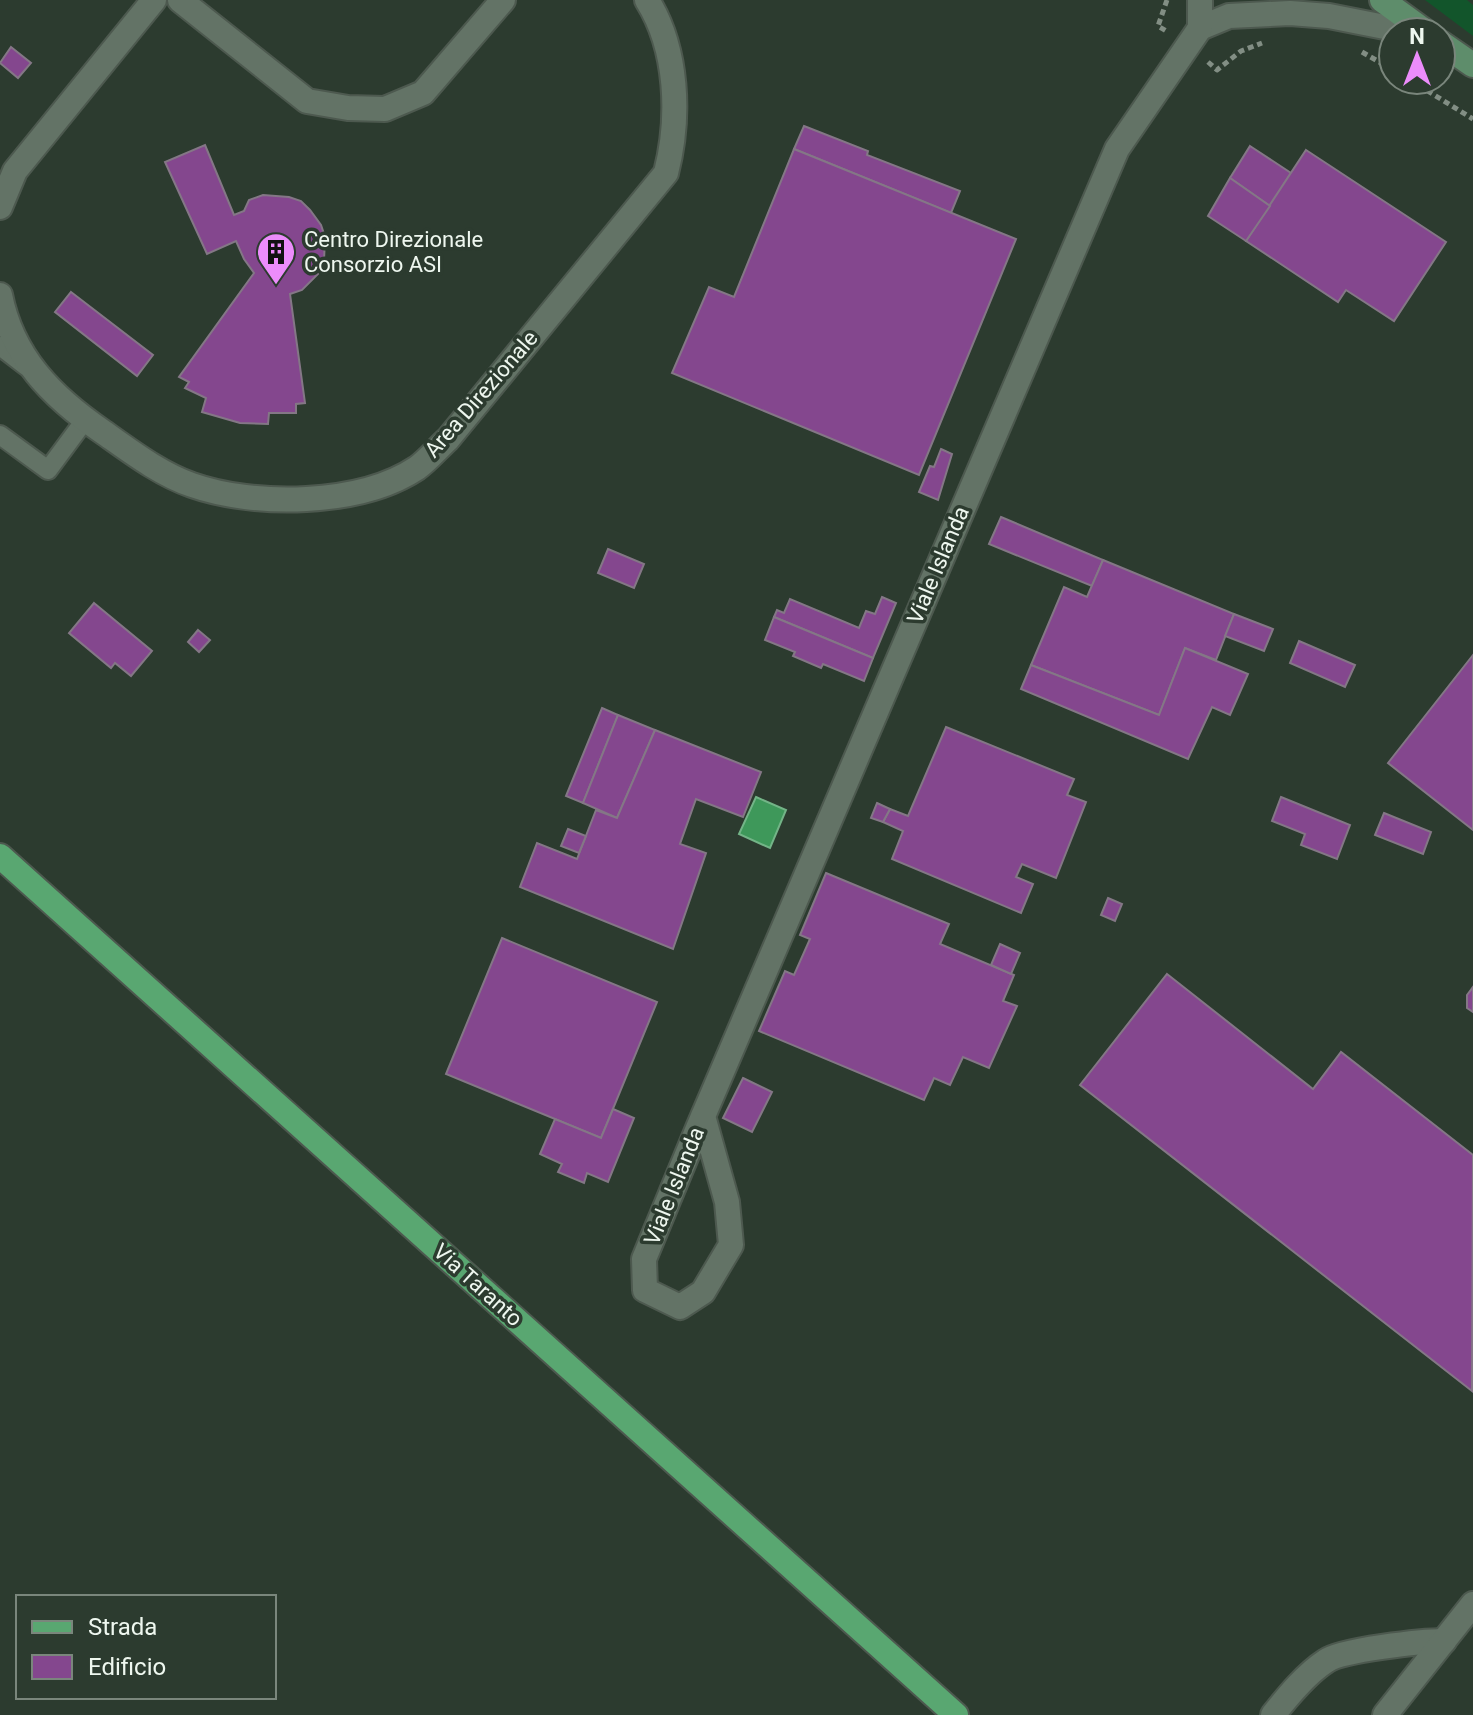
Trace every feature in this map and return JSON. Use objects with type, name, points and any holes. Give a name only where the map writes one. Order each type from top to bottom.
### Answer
[{"type":"main road","name":"Via Taranto","points":[[0,856],[956,1715]]},
{"type":"street","points":[[0,207],[7,175],[154,0]]},
{"type":"street","points":[[180,0],[307,101],[348,108],[385,109],[423,93],[503,0]]},
{"type":"street","name":"Area Direzionale","points":[[0,295],[5,321],[32,371],[85,420],[138,457],[189,484],[226,495],[279,500],[330,496],[379,486],[417,468],[448,439],[666,173],[674,127],[673,87],[668,51],[656,15],[647,0]]},
{"type":"street","points":[[1194,37],[1200,0]]},
{"type":"street","points":[[1382,0],[1404,16]]},
{"type":"street","points":[[1194,37],[1229,16],[1290,13],[1329,16],[1377,25]]},
{"type":"street","name":"Viale Islanda","points":[[703,1116],[727,1202],[731,1245],[703,1292],[680,1307],[645,1290],[644,1259],[703,1116],[1117,149],[1194,37]]},
{"type":"street","points":[[1385,1715],[1473,1604]]},
{"type":"street","points":[[1273,1715],[1288,1695],[1328,1659],[1375,1648],[1444,1641]]},
{"type":"lane","points":[[0,346],[32,371]]},
{"type":"lane","points":[[0,435],[48,470],[85,420]]},
{"type":"path","points":[[1167,0],[1158,26],[1194,37],[1217,70],[1241,51],[1271,39]]},
{"type":"path","points":[[1358,49],[1377,60]]},
{"type":"path","points":[[1436,96],[1473,119]]},
{"type":"shaded area","points":[[1425,0],[1467,0],[1473,5],[1473,36],[1457,24],[1457,16],[1446,16]]},
{"type":"shaded area","points":[[756,797],[786,810],[770,848],[739,834]]},
{"type":"building","points":[[11,47],[31,63],[18,78],[0,63]]},
{"type":"building","points":[[804,126],[868,151],[867,155],[960,191],[951,213],[794,149]]},
{"type":"building","name":"Centro Direzionale Consorzio ASI","points":[[205,145],[234,215],[244,211],[249,200],[263,195],[289,197],[301,201],[310,210],[325,237],[324,261],[319,273],[302,290],[290,294],[305,403],[296,404],[296,413],[269,413],[268,424],[240,423],[202,412],[206,398],[185,388],[189,382],[179,377],[254,273],[236,241],[207,254],[165,162]]},
{"type":"building","points":[[1250,146],[1291,173],[1270,206],[1230,178]]},
{"type":"building","points":[[794,149],[1016,239],[919,475],[672,373],[709,287],[734,297]]},
{"type":"building","points":[[1306,150],[1446,242],[1394,321],[1346,290],[1338,302],[1246,241]]},
{"type":"building","points":[[1230,178],[1270,206],[1246,241],[1208,216]]},
{"type":"building","points":[[71,292],[153,355],[137,376],[55,312]]},
{"type":"building","points":[[941,449],[952,454],[938,500],[919,492]]},
{"type":"building","points":[[1001,517],[1103,560],[1092,586],[989,544]]},
{"type":"building","points":[[608,549],[644,564],[634,588],[598,573]]},
{"type":"building","points":[[1103,560],[1234,614],[1216,660],[1185,648],[1159,715],[1031,665],[1064,587],[1087,597]]},
{"type":"building","points":[[882,597],[896,603],[873,658],[774,617],[777,610],[784,613],[790,599],[859,628],[866,611],[875,614]]},
{"type":"building","points":[[94,603],[152,651],[131,676],[115,663],[111,668],[69,633]]},
{"type":"building","points":[[1234,614],[1273,629],[1264,651],[1225,636]]},
{"type":"building","points":[[774,617],[873,658],[864,681],[823,664],[821,668],[793,656],[795,652],[765,640]]},
{"type":"building","points":[[198,630],[210,640],[199,652],[188,642]]},
{"type":"building","points":[[1299,641],[1355,665],[1345,687],[1290,663]]},
{"type":"building","points":[[1185,648],[1248,674],[1230,715],[1212,707],[1188,759],[1021,689],[1031,665],[1159,715]]},
{"type":"building","points":[[1473,655],[1473,830],[1388,763]]},
{"type":"building","points":[[602,708],[618,715],[583,803],[566,796]]},
{"type":"building","points":[[618,715],[655,730],[617,818],[583,803]]},
{"type":"building","points":[[946,727],[1074,779],[1067,795],[1086,802],[1056,878],[1022,864],[1016,877],[1033,884],[1021,913],[892,859],[903,831],[883,822],[890,809],[908,816]]},
{"type":"building","points":[[655,730],[761,772],[743,817],[696,799],[680,844],[706,853],[673,949],[520,887],[537,843],[577,859],[596,810],[617,818]]},
{"type":"building","points":[[1281,797],[1350,825],[1337,859],[1301,845],[1305,834],[1272,821]]},
{"type":"building","points":[[877,803],[890,809],[883,822],[871,818]]},
{"type":"building","points":[[1384,813],[1431,832],[1423,854],[1375,835]]},
{"type":"building","points":[[568,829],[586,836],[579,853],[561,846]]},
{"type":"building","points":[[826,873],[949,924],[940,944],[1014,975],[1003,1001],[1017,1006],[989,1068],[963,1057],[950,1085],[934,1078],[924,1100],[759,1031],[785,971],[794,975],[810,939],[800,935]]},
{"type":"building","points":[[1108,898],[1122,904],[1115,921],[1101,915]]},
{"type":"building","points":[[502,938],[657,1002],[601,1138],[446,1074]]},
{"type":"building","points":[[1000,944],[1020,953],[1011,974],[991,965]]},
{"type":"building","points":[[1167,974],[1313,1089],[1341,1052],[1473,1155],[1472,1391],[1080,1085]]},
{"type":"building","points":[[1473,987],[1473,1012],[1467,1008],[1467,995]]},
{"type":"building","points":[[743,1078],[772,1092],[752,1132],[723,1118]]},
{"type":"building","points":[[613,1109],[634,1118],[608,1182],[587,1173],[584,1183],[558,1172],[562,1164],[540,1154],[555,1119],[601,1138]]},
{"type":"place","name":"Centro Direzionale Consorzio ASI","points":[[276,286]]}]
